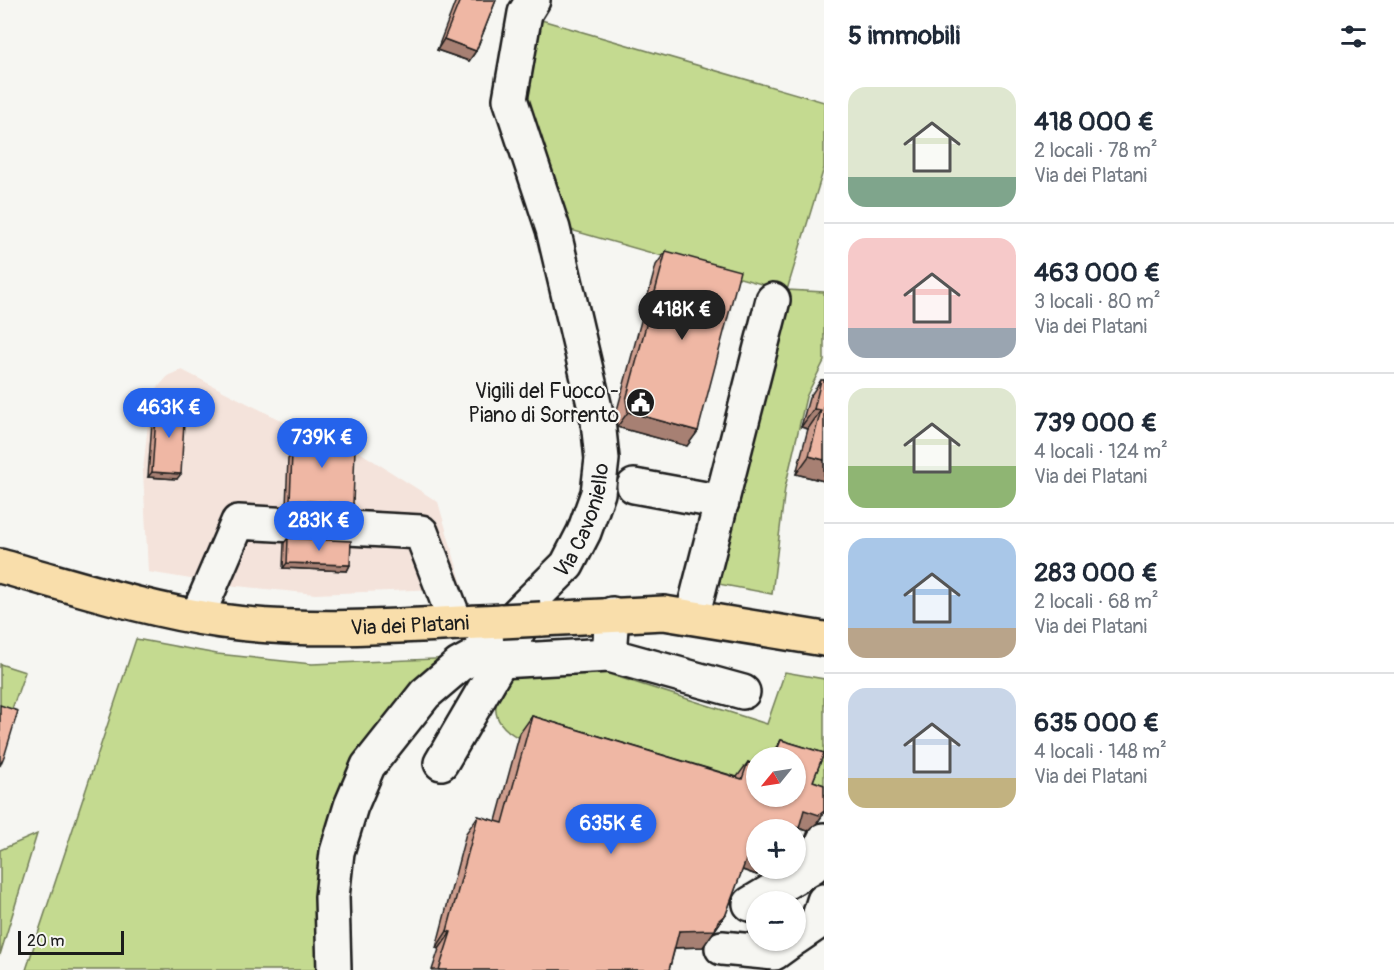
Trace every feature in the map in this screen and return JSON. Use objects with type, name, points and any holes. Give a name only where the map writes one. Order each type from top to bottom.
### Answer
[{"type":"main road","name":"Via dei Platani","points":[[0,566],[135,604],[219,621],[314,629],[664,613],[824,639]]},
{"type":"lane","name":"Via Cavoniello","points":[[334,970],[332,897],[337,852],[351,806],[368,766],[425,694],[459,665],[474,657],[567,565],[584,532],[598,493],[602,459],[598,422],[553,229],[510,99],[525,13],[532,0]]},
{"type":"lane","points":[[692,617],[773,300]]},
{"type":"lane","points":[[634,486],[722,502]]},
{"type":"lane","points":[[198,615],[238,522],[421,532],[456,623]]},
{"type":"lane","points":[[609,654],[612,614]]},
{"type":"lane","points":[[441,763],[522,620]]},
{"type":"lane","points":[[500,661],[609,654],[743,692]]},
{"type":"lane","points":[[772,891],[813,866],[824,840]]},
{"type":"lane","points":[[806,930],[817,922],[824,901]]},
{"type":"lane","points":[[722,948],[746,950]]},
{"type":"lane","points":[[753,951],[774,953],[777,951]]},
{"type":"shaded area","points":[[182,370],[290,425],[361,453],[438,502],[463,588],[315,594],[227,585],[148,572],[143,471],[151,395],[169,375]]},
{"type":"green space","points":[[531,17],[824,102],[824,168],[787,290],[824,292],[824,361],[806,397],[785,488],[772,594],[713,583],[765,402],[781,328],[786,291],[560,227],[517,99]]},
{"type":"green space","points":[[136,639],[217,654],[312,664],[458,658],[363,761],[328,970],[26,970]]},
{"type":"green space","points":[[0,664],[25,672],[5,729],[0,728]]},
{"type":"green space","points":[[583,666],[767,724],[785,672],[824,679],[824,799],[806,774],[806,747],[746,747],[746,785],[521,733],[519,738],[501,724],[497,716],[497,700],[510,671]]},
{"type":"green space","points":[[37,834],[0,955],[0,850]]},
{"type":"building","points":[[460,0],[496,0],[476,51],[444,39]]},
{"type":"building","points":[[666,251],[740,271],[698,431],[628,412],[626,400]]},
{"type":"building","points":[[821,380],[824,380],[824,460],[809,456],[821,410],[814,409]]},
{"type":"building","points":[[157,403],[185,405],[181,474],[152,472]]},
{"type":"building","points":[[299,423],[355,448],[353,504],[290,500],[292,454],[297,454]]},
{"type":"building","points":[[288,538],[351,541],[350,565],[287,563]]},
{"type":"building","points":[[0,705],[18,711],[0,766]]},
{"type":"building","points":[[532,716],[742,779],[746,768],[746,807],[806,807],[806,748],[824,753],[813,781],[824,785],[824,811],[819,815],[804,810],[802,819],[746,819],[746,860],[726,914],[718,921],[715,930],[679,931],[669,970],[439,970],[451,932],[447,931],[478,816],[503,823]]},
{"type":"building","points":[[781,740],[804,747],[778,747]]},
{"type":"place","name":"Vigili del Fuoco - Piano di Sorrento","points":[[640,403]]}]
